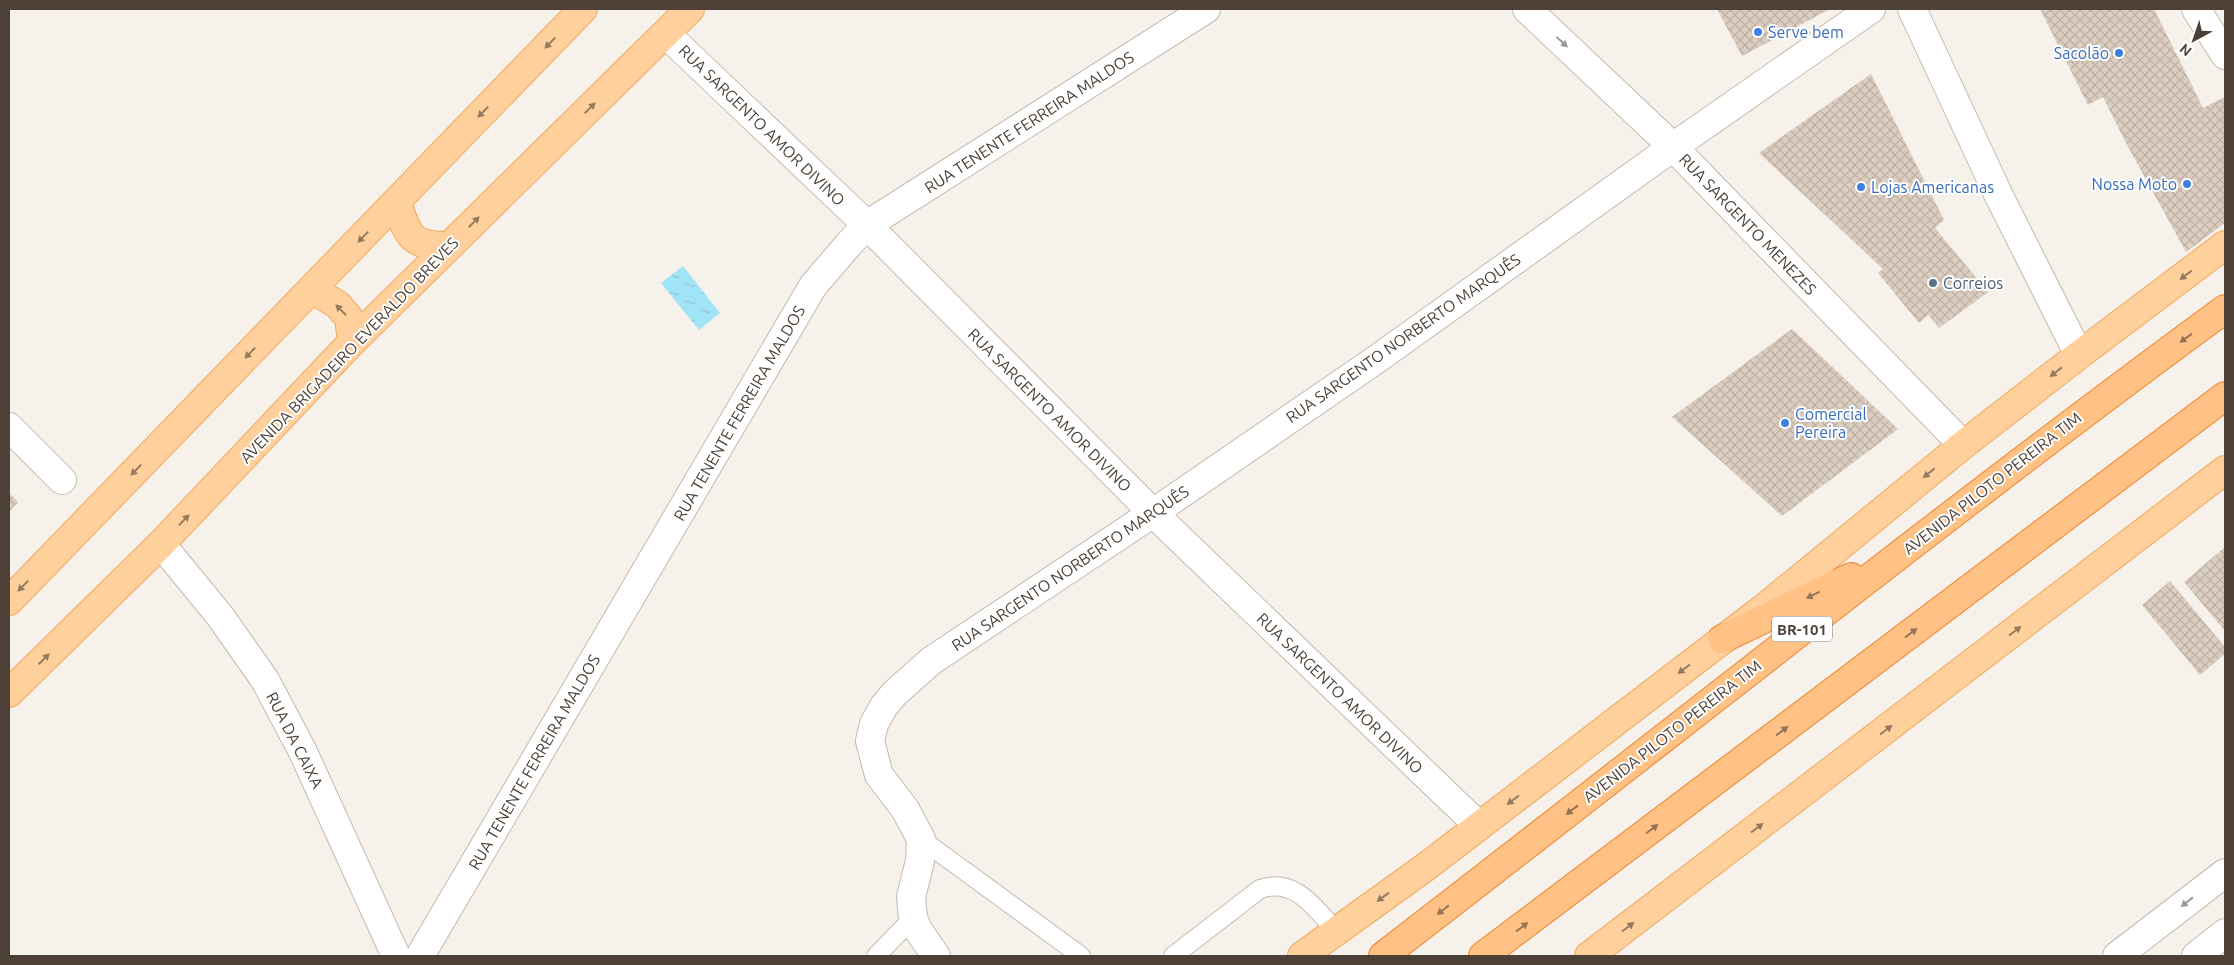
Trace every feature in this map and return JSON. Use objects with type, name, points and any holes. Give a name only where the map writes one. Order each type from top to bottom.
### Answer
[{"type":"highway","name":"AVENIDA PILOTO PEREIRA TIM","points":[[1383,956],[1904,551],[2104,398],[2225,309]]},
{"type":"highway","points":[[1483,956],[2225,396]]},
{"type":"highway","points":[[1722,639],[1904,551]]},
{"type":"main road","points":[[9,600],[583,9]]},
{"type":"main road","name":"AVENIDA BRIGADEIRO EVERALDO BREVES","points":[[9,693],[160,544],[352,342],[690,9]]},
{"type":"main road","points":[[397,202],[406,230],[414,239],[429,246],[450,246]]},
{"type":"main road","points":[[1302,956],[1479,826],[1722,639],[1963,445],[2225,245]]},
{"type":"main road","points":[[312,289],[338,305],[349,318],[352,342]]},
{"type":"main road","points":[[1589,956],[2225,470]]},
{"type":"street","name":"RUA TENENTE FERREIRA MALDOS","points":[[420,956],[814,286],[848,244],[867,225],[1206,9]]},
{"type":"street","name":"RUA SARGENTO MENEZES","points":[[1527,9],[1673,147],[1963,445]]},
{"type":"street","name":"RUA SARGENTO NORBERTO MARQUÊS","points":[[921,839],[905,809],[879,775],[870,741],[874,724],[884,706],[931,661],[1377,359],[1673,147],[1871,9]]},
{"type":"street","points":[[1912,9],[1999,196],[2079,355]]},
{"type":"street","points":[[2196,9],[2225,56]]},
{"type":"street","name":"RUA SARGENTO AMOR DIVINO","points":[[666,34],[867,225],[1152,512],[1479,826]]},
{"type":"street","points":[[9,427],[62,480]]},
{"type":"street","name":"RUA DA CAIXA","points":[[160,544],[220,616],[265,680],[303,752],[396,956]]},
{"type":"street","points":[[921,839],[920,861],[911,898],[913,918],[918,930],[936,956]]},
{"type":"street","points":[[2117,956],[2225,873]]},
{"type":"street","points":[[2196,956],[2225,933]]},
{"type":"lane","points":[[921,839],[1081,956]]},
{"type":"lane","points":[[1173,956],[1260,889],[1274,884],[1287,887],[1301,895],[1336,931]]},
{"type":"lane","points":[[876,956],[913,918]]},
{"type":"water","points":[[683,266],[720,313],[699,330],[661,283]]},
{"type":"building","name":"Serve bem","points":[[1717,9],[1830,9],[1742,56]]},
{"type":"building","points":[[2040,9],[2154,9],[2203,108],[2225,97],[2225,223],[2186,252],[2127,145],[2103,97],[2088,105]]},
{"type":"building","name":"Lojas Americanas","points":[[1871,74],[1944,220],[1935,228],[1988,292],[1939,328],[1928,315],[1919,323],[1878,273],[1883,269],[1759,153]]},
{"type":"building","name":"Comercial Pereira","points":[[1792,329],[1898,429],[1782,516],[1672,417]]},
{"type":"building","points":[[9,493],[18,502],[9,512]]},
{"type":"building","points":[[2225,547],[2225,631],[2184,582]]},
{"type":"building","points":[[2170,581],[2225,647],[2225,654],[2200,675],[2142,605]]},
{"type":"place","name":"Serve bem","points":[[1758,32]]},
{"type":"place","name":"Sacolão","points":[[2119,53]]},
{"type":"place","name":"Nossa Moto","points":[[2187,184]]},
{"type":"place","name":"Lojas Americanas","points":[[1861,187]]},
{"type":"place","name":"Correios","points":[[1933,283]]},
{"type":"place","name":"Comercial Pereira","points":[[1785,423]]}]
